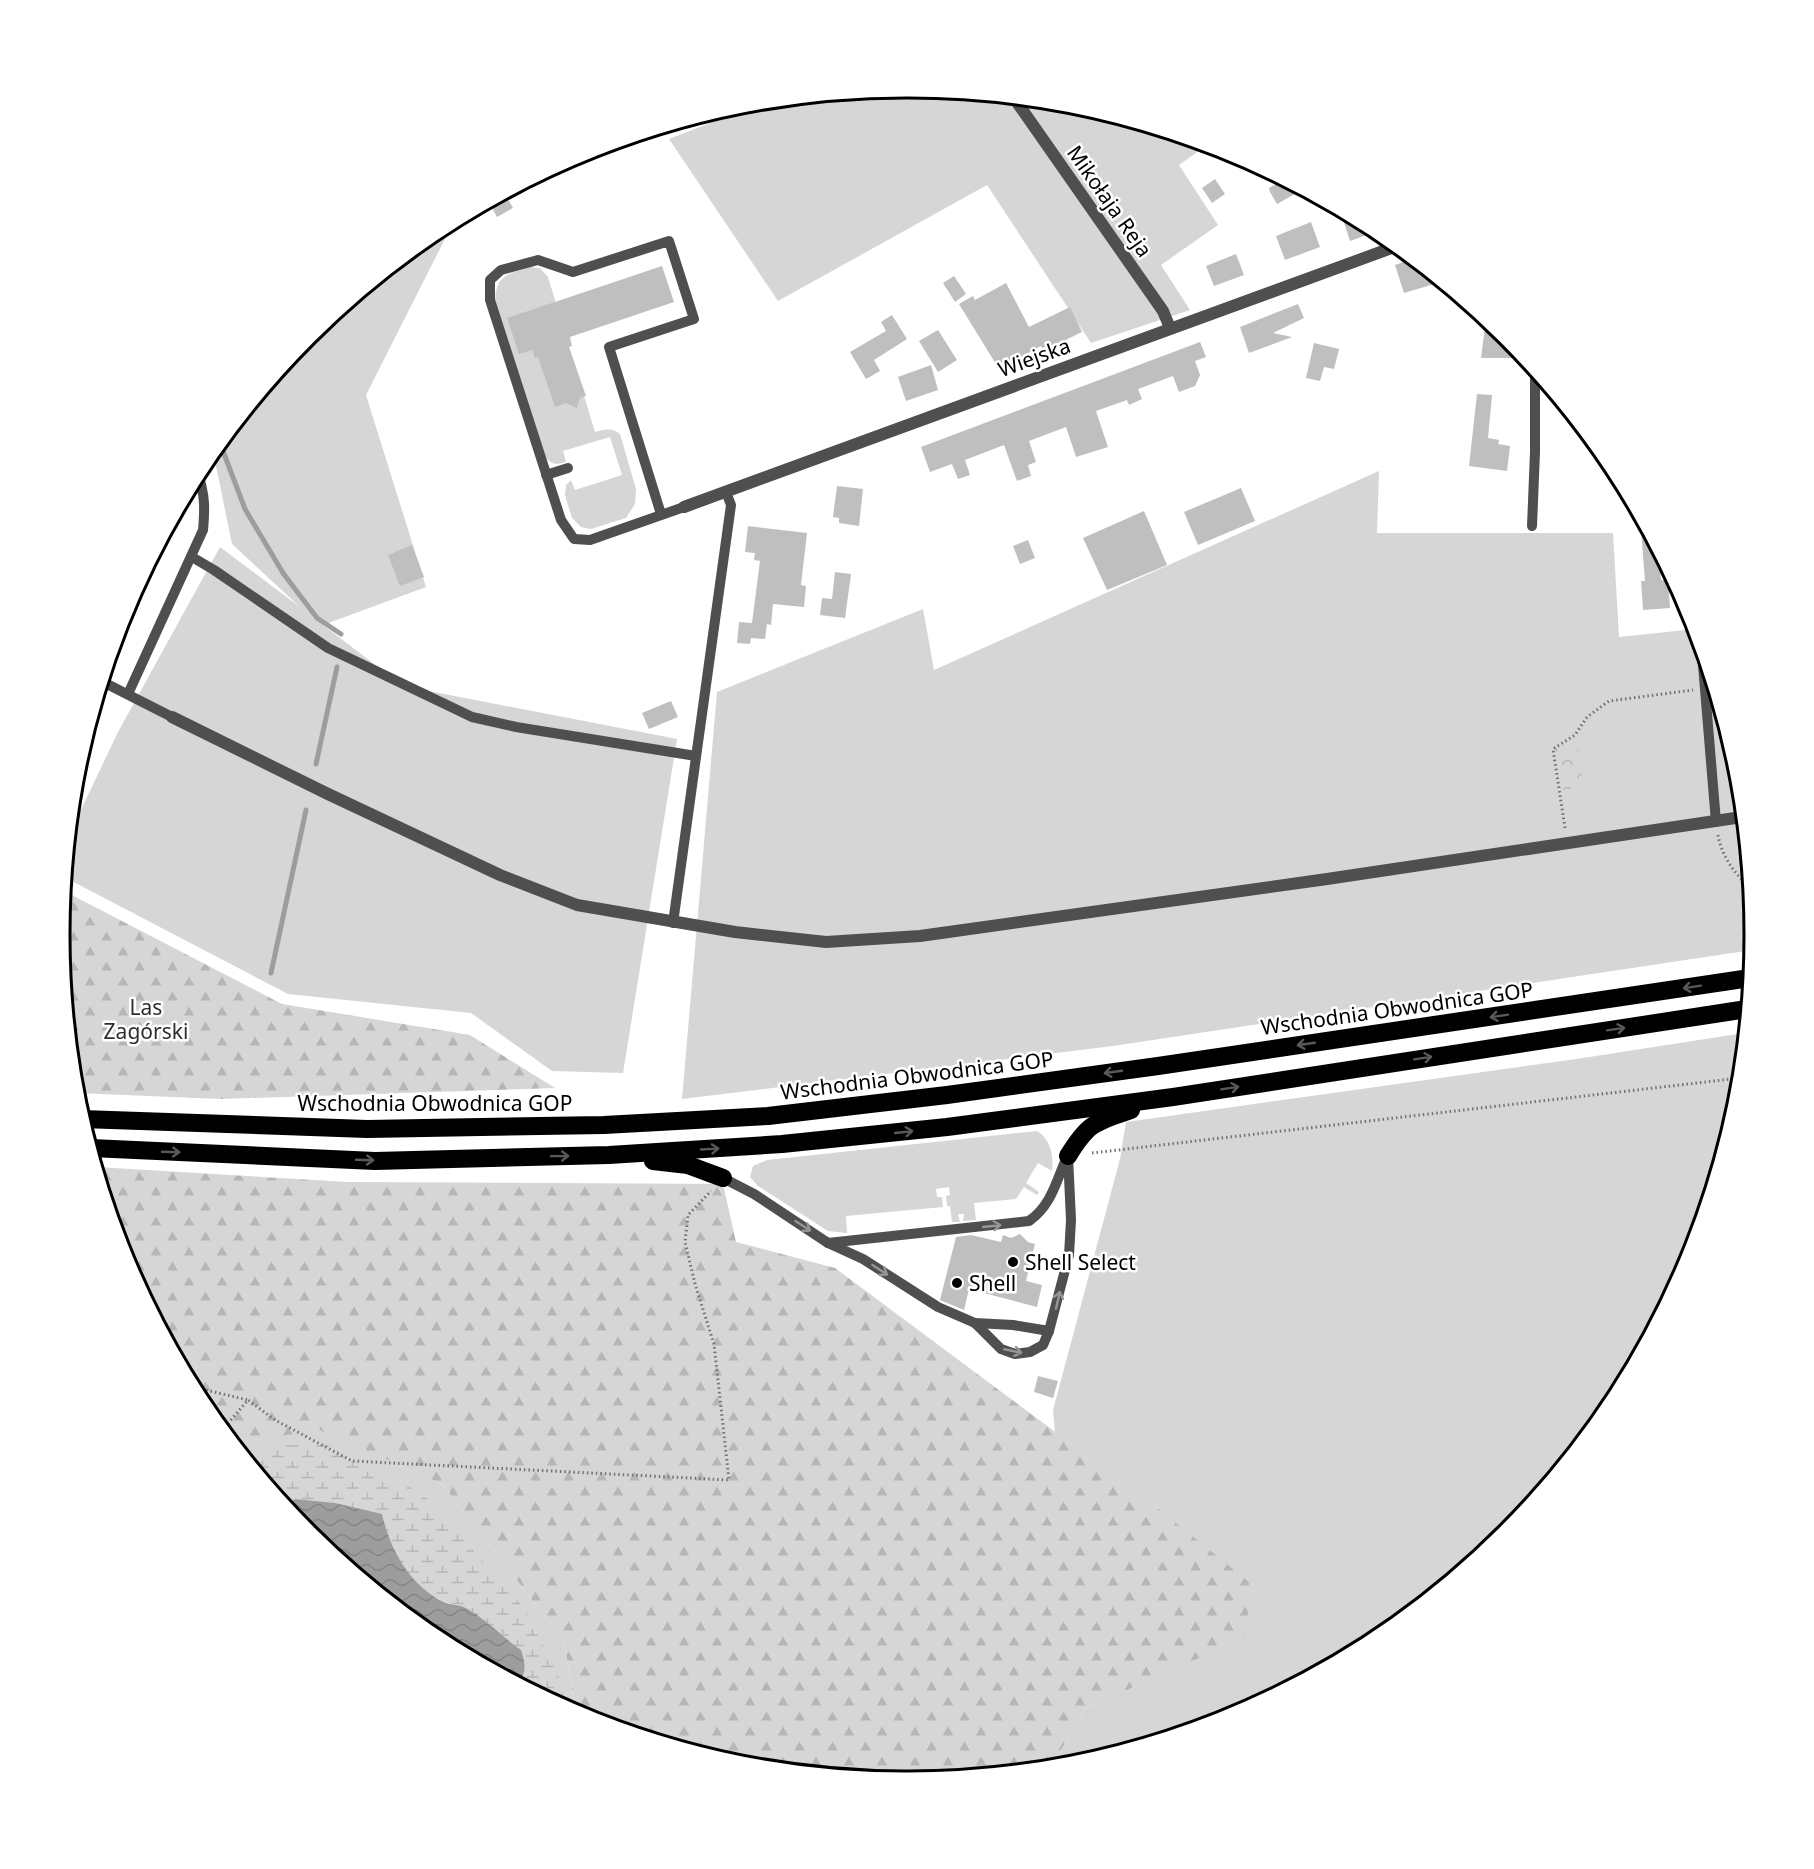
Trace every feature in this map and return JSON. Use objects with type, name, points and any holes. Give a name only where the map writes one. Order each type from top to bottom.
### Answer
[{"type":"highway","name":"Wschodnia Obwodnica GOP","points":[[92,1119],[367,1129],[604,1125],[768,1116],[947,1095],[1135,1069],[1742,979]]},
{"type":"highway","points":[[98,1148],[375,1161],[609,1155],[817,1141],[947,1127],[1173,1097],[1740,1010]]},
{"type":"highway","points":[[1068,1156],[1080,1136],[1091,1125],[1173,1097]]},
{"type":"highway","points":[[609,1155],[688,1165],[723,1178]]},
{"type":"street","name":"Mikołaja Reja","points":[[1019,106],[1163,311],[1170,328]]},
{"type":"street","name":"Wiejska","points":[[684,507],[1387,250]]},
{"type":"street","points":[[172,717],[500,875],[577,905],[735,932],[826,942],[920,936],[1735,818]]},
{"type":"lane","points":[[661,514],[609,347],[694,319],[669,241],[573,272],[538,261],[501,270],[490,280],[490,300],[561,520],[574,539],[590,540],[684,507]]},
{"type":"lane","points":[[1532,526],[1535,382]]},
{"type":"lane","points":[[546,475],[568,468]]},
{"type":"lane","points":[[128,694],[203,530],[206,505],[202,485]]},
{"type":"lane","points":[[673,922],[731,505],[726,492]]},
{"type":"lane","points":[[192,558],[214,570],[328,648],[471,717],[516,727],[696,756]]},
{"type":"lane","points":[[109,685],[172,717]]},
{"type":"lane","points":[[1705,685],[1716,822]]},
{"type":"lane","points":[[828,1243],[1029,1221],[1040,1213],[1050,1199],[1068,1156]]},
{"type":"lane","points":[[975,1323],[1001,1349],[1015,1354],[1030,1352],[1043,1345],[1049,1331],[1069,1255],[1071,1220],[1068,1156]]},
{"type":"lane","points":[[723,1178],[754,1194],[828,1243],[863,1258],[938,1307],[975,1323],[1013,1325],[1049,1331]]},
{"type":"path","points":[[1554,845],[1552,834],[1565,831],[1553,749],[1575,735],[1587,717],[1609,701],[1705,688]]},
{"type":"path","points":[[1716,822],[1720,844],[1742,880]]},
{"type":"path","points":[[1068,1156],[1233,1135],[1730,1079]]},
{"type":"path","points":[[205,1390],[249,1400],[274,1420],[352,1461],[729,1480],[714,1344],[695,1284],[685,1242],[688,1215],[723,1178]]},
{"type":"path","points":[[228,1423],[249,1400]]},
{"type":"green space","points":[[907,98],[1016,105],[1070,114],[1124,127],[1199,151],[1179,165],[1218,225],[1161,265],[1190,310],[1091,343],[987,185],[778,301],[669,139],[716,121],[798,105]]},
{"type":"green space","points":[[446,236],[366,395],[426,587],[323,625],[403,686],[677,739],[623,1073],[552,1071],[471,1013],[288,994],[72,881],[80,811],[118,732],[220,547],[300,607],[232,544],[216,464],[243,425],[316,343],[355,306]]},
{"type":"green space","points":[[529,267],[540,268],[548,277],[595,432],[611,430],[620,434],[636,489],[635,504],[626,518],[591,529],[581,527],[572,518],[565,495],[566,485],[571,480],[575,490],[622,475],[610,437],[563,451],[566,462],[554,464],[545,457],[495,302],[500,281],[508,274]]},
{"type":"green space","points":[[1379,471],[1377,533],[1613,533],[1619,637],[1686,630],[1699,666],[1715,718],[1736,825],[1742,880],[1743,951],[1113,1046],[682,1099],[717,692],[923,609],[934,670]]},
{"type":"green space","points":[[1577,743],[1584,787],[1562,790],[1555,747]]},
{"type":"green space","name":"Las Zagórski","points":[[71,895],[282,1004],[470,1035],[555,1088],[221,1099],[86,1093],[72,989]]},
{"type":"green space","points":[[1737,1034],[1727,1098],[1715,1151],[1680,1255],[1631,1353],[1603,1399],[1571,1444],[1536,1486],[1459,1563],[1372,1630],[1325,1659],[1277,1685],[1176,1727],[1057,1757],[1086,1708],[1247,1636],[1160,1510],[1055,1432],[1053,1410],[1120,1159],[1126,1122]]},
{"type":"green space","points":[[1037,1131],[1048,1143],[1052,1154],[1052,1171],[1038,1163],[1026,1183],[1039,1192],[1037,1195],[1024,1187],[1016,1199],[974,1203],[976,1220],[963,1221],[964,1214],[958,1214],[960,1222],[952,1222],[946,1196],[950,1195],[949,1187],[936,1189],[937,1197],[942,1197],[943,1207],[846,1216],[847,1233],[828,1231],[758,1186],[750,1177],[753,1166],[767,1160]]},
{"type":"green space","points":[[104,1167],[348,1182],[723,1184],[736,1242],[835,1268],[1160,1510],[1249,1582],[1247,1637],[1086,1708],[1057,1757],[962,1769],[907,1771],[798,1764],[744,1755],[638,1727],[574,1701],[564,1641],[442,1484],[320,1430],[241,1442],[211,1399],[157,1304],[134,1255]]},
{"type":"green space","points":[[319,1429],[442,1484],[564,1641],[574,1701],[523,1677],[521,1650],[335,1503],[296,1499],[293,1501],[241,1442]]},
{"type":"green space","points":[[283,1445],[333,1445],[424,1495],[525,1609],[558,1675],[563,1697],[523,1677],[521,1650],[487,1622],[473,1612],[446,1602],[420,1586],[396,1553],[382,1514],[335,1503],[296,1499],[293,1501],[251,1453]]},
{"type":"water","points":[[295,1499],[335,1503],[382,1514],[396,1553],[411,1576],[432,1595],[444,1602],[473,1612],[521,1650],[524,1659],[522,1677],[442,1630],[398,1598],[355,1563],[292,1501]]},
{"type":"building","points":[[1215,179],[1225,194],[1212,203],[1202,188]]},
{"type":"building","points":[[1276,184],[1295,194],[1277,204],[1269,188]]},
{"type":"building","points":[[508,200],[513,208],[497,217],[492,208]]},
{"type":"building","points":[[1311,222],[1320,247],[1285,260],[1276,236]]},
{"type":"building","points":[[1344,222],[1366,235],[1350,241]]},
{"type":"building","points":[[1236,254],[1244,275],[1214,286],[1206,266]]},
{"type":"building","points":[[1404,262],[1433,285],[1404,293],[1395,265]]},
{"type":"building","points":[[662,266],[674,302],[570,337],[572,346],[569,347],[586,396],[580,398],[577,408],[566,403],[555,407],[538,357],[535,358],[532,350],[519,354],[507,318]]},
{"type":"building","points":[[954,276],[966,294],[955,302],[943,283]]},
{"type":"building","points":[[1006,283],[1029,327],[1070,307],[1082,332],[1043,351],[1041,346],[999,369],[959,304],[973,296],[975,300]]},
{"type":"building","points":[[1298,304],[1304,318],[1273,333],[1292,337],[1249,353],[1240,327]]},
{"type":"building","points":[[892,315],[907,339],[874,360],[880,371],[866,379],[850,352],[886,331],[881,322]]},
{"type":"building","points":[[938,330],[957,360],[938,372],[919,341]]},
{"type":"building","points":[[1485,330],[1512,358],[1481,358]]},
{"type":"building","points":[[1200,342],[1206,357],[1195,361],[1200,375],[1195,386],[1179,392],[1173,376],[1138,389],[1142,399],[1129,405],[1127,400],[1096,411],[1108,447],[1076,457],[1066,427],[1029,441],[1036,462],[1028,465],[1031,476],[1017,481],[1004,445],[965,460],[970,475],[958,479],[952,464],[930,472],[921,447]]},
{"type":"building","points":[[1314,343],[1339,349],[1334,369],[1324,367],[1320,381],[1306,378]]},
{"type":"building","points":[[931,365],[938,390],[906,401],[898,377]]},
{"type":"building","points":[[1477,394],[1492,395],[1488,438],[1499,440],[1498,444],[1510,446],[1507,471],[1469,466]]},
{"type":"building","points":[[837,486],[863,489],[859,526],[839,523],[839,518],[833,517]]},
{"type":"building","points":[[1241,488],[1255,521],[1198,545],[1184,512]]},
{"type":"building","points":[[1144,511],[1167,565],[1107,590],[1083,538]]},
{"type":"building","points":[[748,526],[807,533],[801,585],[806,586],[804,607],[773,604],[771,625],[767,624],[765,639],[751,638],[750,644],[737,643],[739,622],[752,623],[760,561],[754,560],[755,553],[745,552]]},
{"type":"building","points":[[1641,536],[1660,572],[1661,580],[1664,580],[1669,590],[1670,608],[1643,610],[1641,581],[1645,581]]},
{"type":"building","points":[[1028,540],[1035,558],[1020,564],[1013,546]]},
{"type":"building","points":[[412,545],[424,577],[400,586],[388,555]]},
{"type":"building","points":[[835,572],[851,574],[845,618],[820,615],[822,598],[832,599]]},
{"type":"building","points":[[671,701],[678,717],[649,729],[642,713]]},
{"type":"building","points":[[1020,1234],[1028,1242],[1035,1244],[1026,1281],[1042,1285],[1037,1307],[969,1289],[964,1310],[940,1300],[956,1237],[971,1235],[1001,1242],[1003,1235],[1011,1238]]},
{"type":"building","points":[[1038,1376],[1058,1381],[1053,1398],[1034,1392]]},
{"type":"waterway","points":[[224,452],[245,509],[283,573],[317,618],[341,634]]},
{"type":"waterway","points":[[316,764],[337,667]]},
{"type":"waterway","points":[[271,973],[306,810]]},
{"type":"place","name":"Shell Select","points":[[1013,1262]]},
{"type":"place","name":"Shell","points":[[957,1283]]}]
